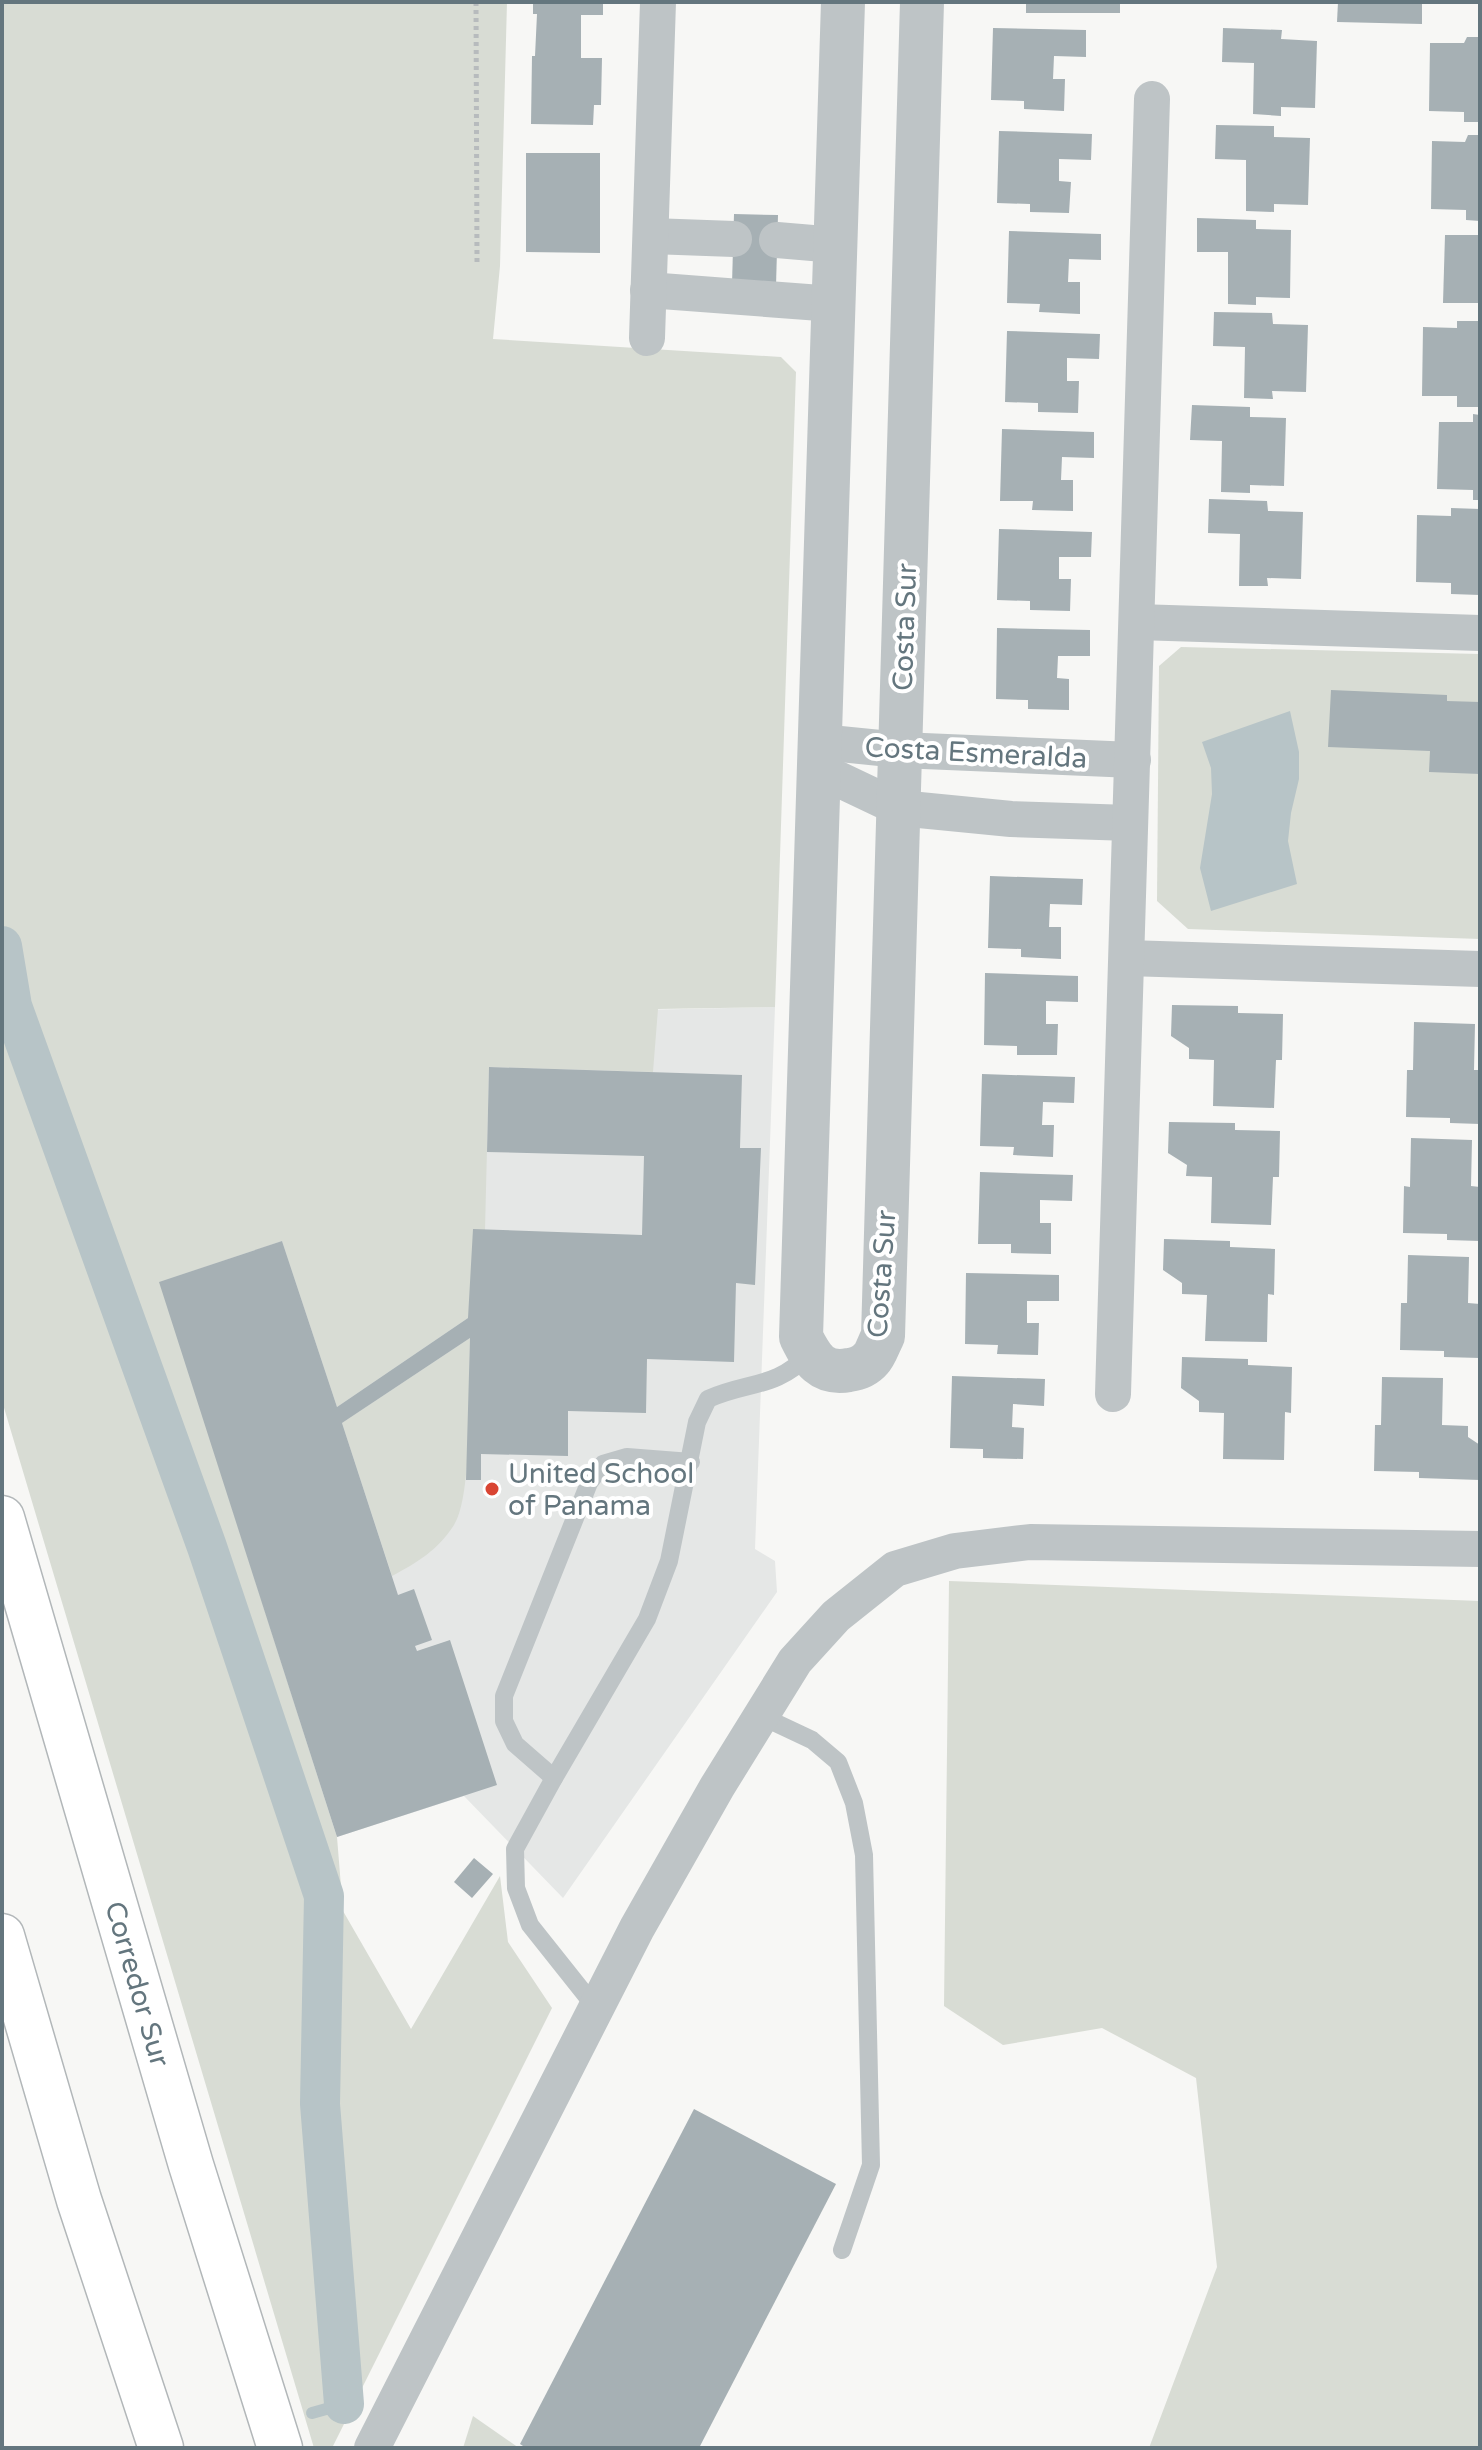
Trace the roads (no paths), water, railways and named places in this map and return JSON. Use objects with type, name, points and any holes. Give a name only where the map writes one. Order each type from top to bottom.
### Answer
[{"type":"highway","name":"Corredor Sur","points":[[2,1518],[187,2150],[280,2448]]},
{"type":"highway","points":[[2,1936],[79,2200],[161,2448]]},
{"type":"street","points":[[647,338],[658,2]]},
{"type":"street","points":[[809,1354],[801,1337],[843,2]]},
{"type":"street","name":"Costa Sur","points":[[809,1354],[819,1365],[836,1372],[858,1369],[872,1359],[883,1336],[922,2]]},
{"type":"street","points":[[1113,1394],[1152,99]]},
{"type":"street","points":[[651,236],[734,239]]},
{"type":"street","points":[[777,240],[836,245]]},
{"type":"street","points":[[648,290],[834,304]]},
{"type":"street","points":[[1137,622],[1480,633]]},
{"type":"street","name":"Costa Esmeralda","points":[[819,756],[900,750],[1133,760]]},
{"type":"street","name":"Costa Esmeralda","points":[[819,756],[899,808],[1011,819],[1130,823]]},
{"type":"street","points":[[1127,958],[1480,969]]},
{"type":"street","points":[[372,2448],[644,1915],[795,1661],[836,1616],[895,1569],[955,1551],[1030,1542],[1480,1549]]},
{"type":"lane","points":[[596,2008],[530,1925],[516,1888],[515,1849],[647,1619],[669,1561],[697,1422],[708,1399],[729,1390],[778,1379],[809,1354]]},
{"type":"lane","points":[[554,1778],[515,1744],[504,1721],[504,1696],[589,1483],[603,1464],[627,1457],[691,1462]]},
{"type":"lane","points":[[761,1716],[812,1740],[838,1762],[854,1803],[864,1855],[871,2165],[842,2250]]},
{"type":"waterway","points":[[2,946],[12,1006],[207,1547],[324,1896],[320,2104],[344,2404]]},
{"type":"waterway","points":[[312,2413],[344,2404]]},
{"type":"place","name":"United School of Panama","points":[[492,1489]]}]
